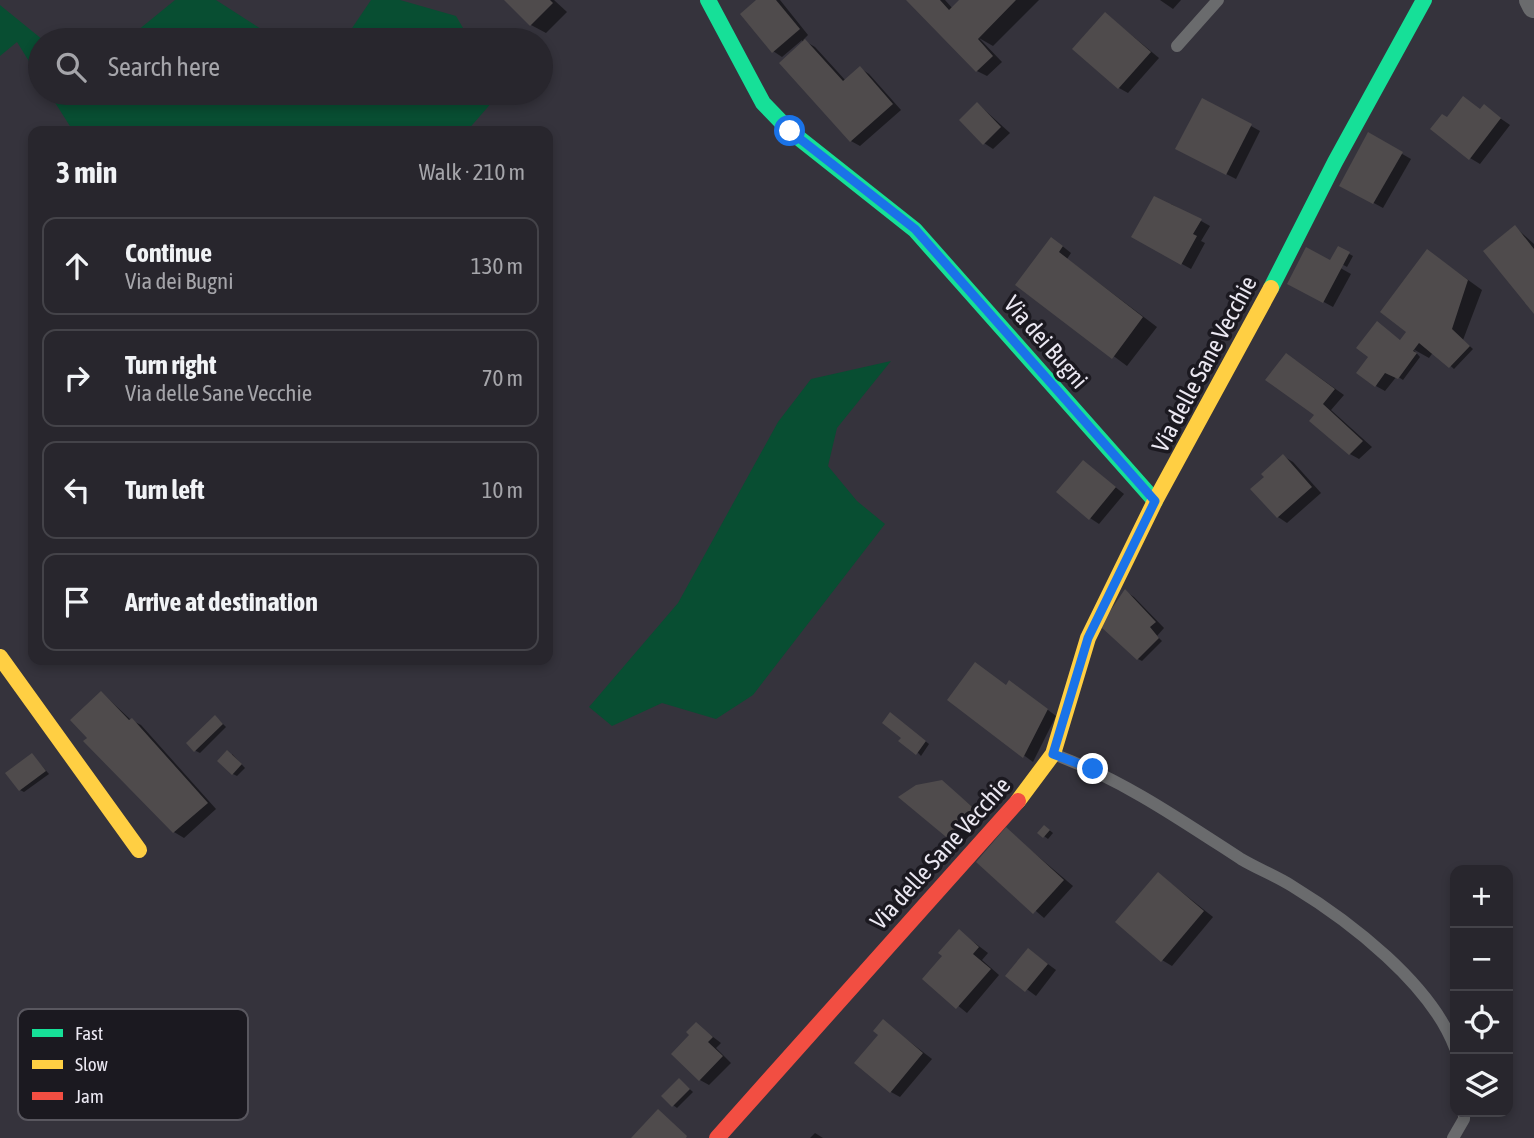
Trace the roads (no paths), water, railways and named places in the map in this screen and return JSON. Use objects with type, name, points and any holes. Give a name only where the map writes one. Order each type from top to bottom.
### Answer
[{"type":"street","name":"Via dei Bugni","points":[[708,0],[764,103],[790,131],[915,229],[1155,501]]},
{"type":"street","name":"Via delle Sane Vecchie","points":[[717,1138],[1033,784],[1053,754],[1088,638],[1155,501],[1232,364],[1335,162],[1424,0]]},
{"type":"street","points":[[1531,0],[1534,6]]},
{"type":"street","points":[[0,657],[139,850]]},
{"type":"lane","points":[[1177,46],[1218,0]]},
{"type":"lane","points":[[1053,754],[1093,769],[1149,800],[1261,872],[1292,886],[1355,932],[1413,980],[1450,1036]]},
{"type":"lane","points":[[1452,1138],[1464,1117]]}]
